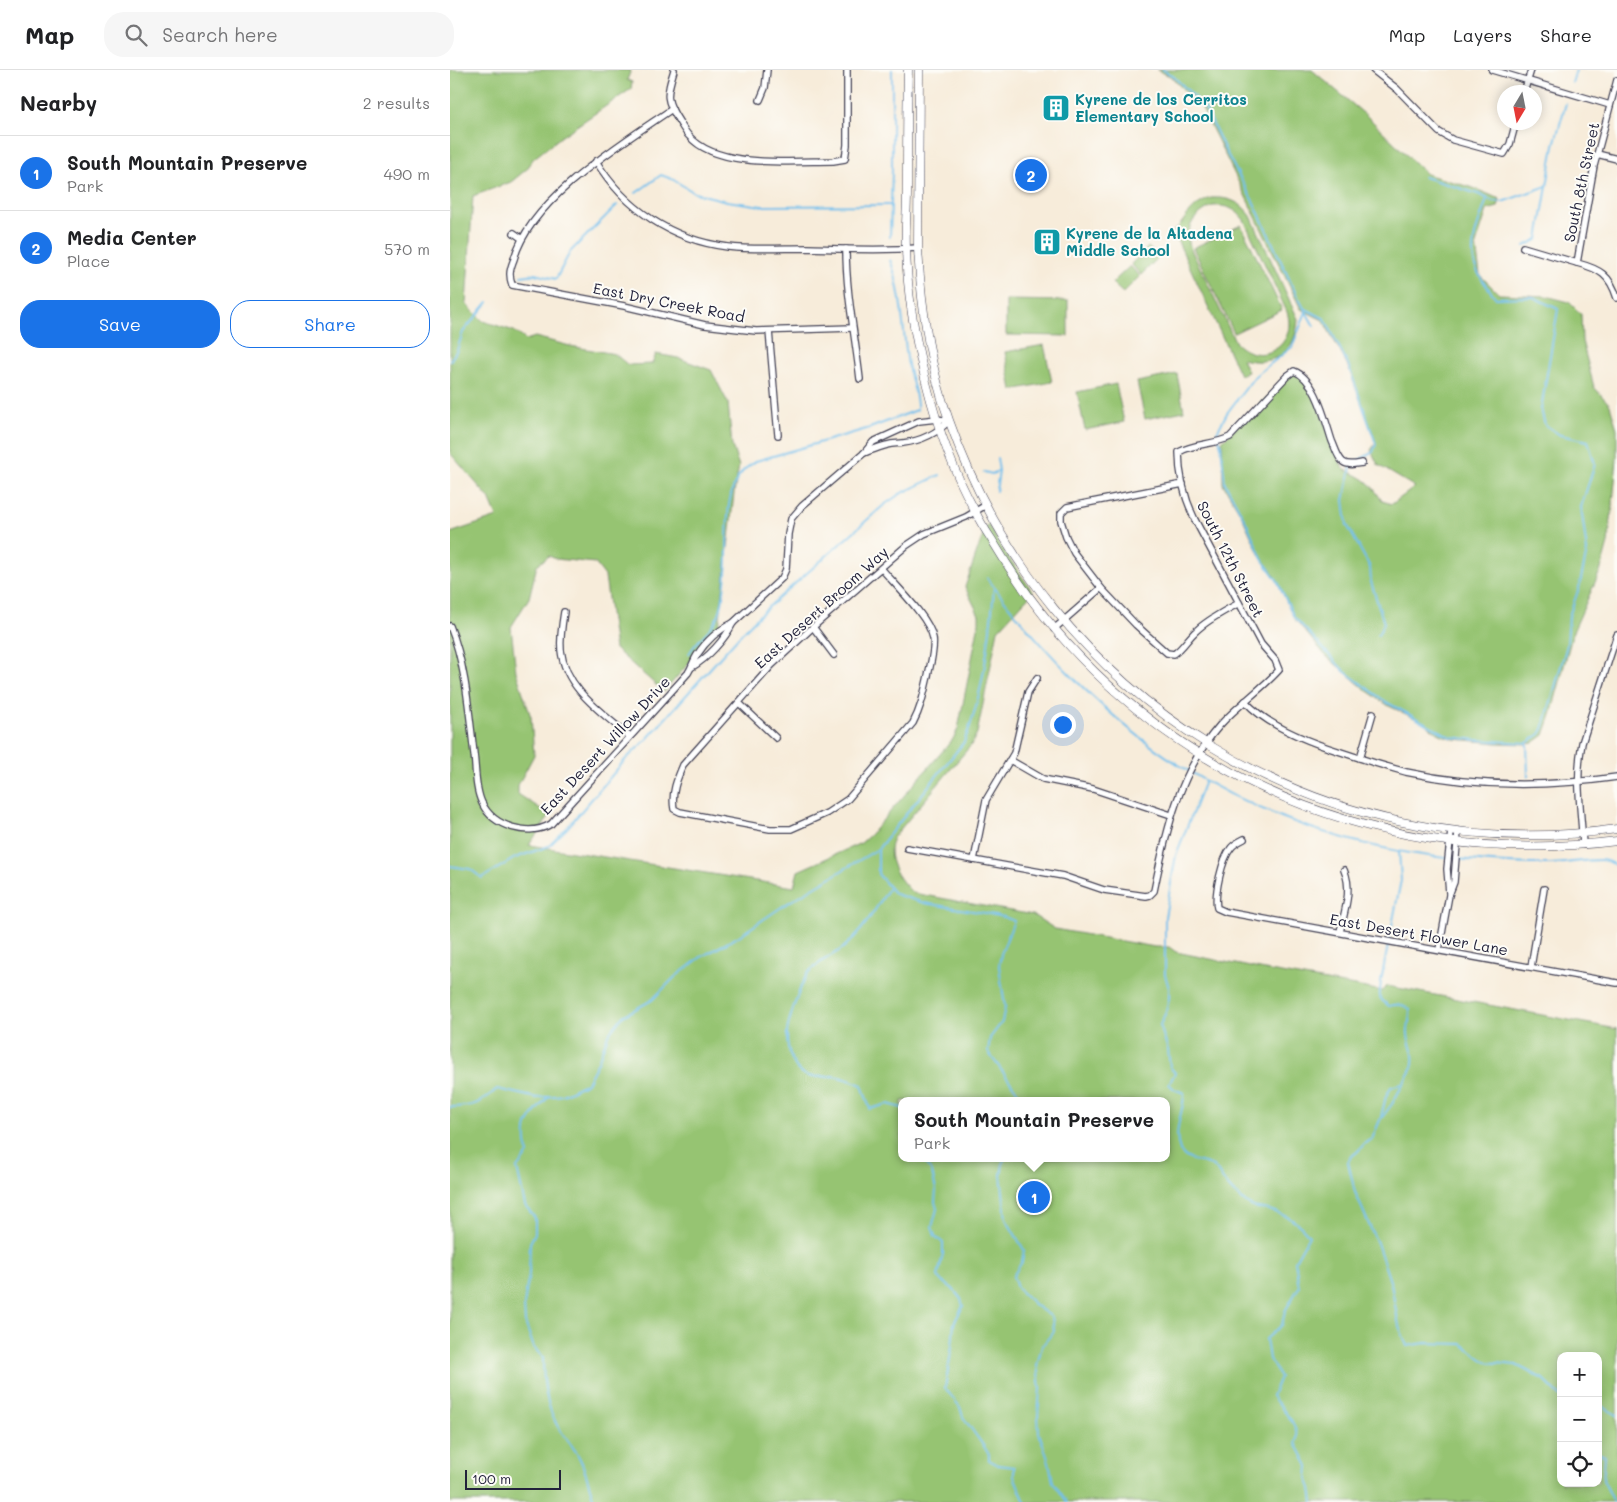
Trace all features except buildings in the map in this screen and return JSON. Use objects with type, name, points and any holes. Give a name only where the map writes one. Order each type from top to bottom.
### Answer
[{"type":"street","points":[[674,70],[667,91],[672,109],[690,137],[715,153],[754,160],[834,161],[845,159],[847,145],[847,70]]},
{"type":"street","points":[[760,100],[765,88],[767,70]]},
{"type":"street","points":[[908,70],[906,249],[912,313],[926,383],[940,430],[975,512],[1012,573],[1054,629],[1071,648],[1122,698],[1163,730],[1234,774],[1308,807],[1370,827],[1416,837],[1454,842],[1520,847],[1583,845],[1617,841]]},
{"type":"street","points":[[919,70],[918,248],[923,310],[929,346],[949,421],[964,460],[986,505],[1020,564],[1063,621],[1100,661],[1161,713],[1206,744],[1270,779],[1313,797],[1394,821],[1455,831],[1522,835],[1617,829]]},
{"type":"street","points":[[1373,70],[1397,90],[1439,132],[1453,140],[1504,154],[1510,144],[1514,130]]},
{"type":"street","points":[[1492,70],[1610,105]]},
{"type":"street","points":[[1527,85],[1531,70]]},
{"type":"street","name":"South 8th Street","points":[[1617,80],[1597,154],[1577,263],[1601,271],[1610,280],[1617,298]]},
{"type":"street","points":[[907,103],[919,104]]},
{"type":"street","points":[[514,234],[521,238],[538,215],[574,179],[596,161],[672,109]]},
{"type":"street","points":[[1597,154],[1617,159]]},
{"type":"street","points":[[596,161],[614,188],[631,205],[656,222],[689,239],[729,247],[918,248]]},
{"type":"street","name":"East Dry Creek Road","points":[[521,238],[510,273],[512,285],[624,306],[705,325],[769,331],[852,328]]},
{"type":"street","points":[[1523,247],[1577,263]]},
{"type":"street","points":[[846,249],[846,274],[860,379]]},
{"type":"street","points":[[769,331],[778,435]]},
{"type":"street","name":"South 12th Street","points":[[1245,701],[1279,670],[1275,660],[1261,644],[1195,520],[1183,484],[1179,452],[1185,448],[1222,441],[1230,437],[1286,376],[1294,370],[1302,374],[1315,392],[1337,453],[1343,462],[1362,464]]},
{"type":"street","name":"East Desert Willow Drive","points":[[450,626],[455,638],[468,706],[480,801],[492,817],[503,824],[533,830],[541,829],[551,824],[692,668],[700,663],[729,632],[734,623],[782,578],[786,569],[788,518],[864,453],[873,442],[918,422],[937,419],[949,421]]},
{"type":"street","name":"East Desert Willow Drive","points":[[864,453],[886,445],[901,444],[923,438],[940,430],[949,421]]},
{"type":"street","points":[[1183,484],[1067,508],[1061,513],[1061,521],[1066,538],[1101,588],[1166,653],[1174,654],[1180,650],[1197,629],[1239,603]]},
{"type":"street","name":"East Desert Broom Way","points":[[881,568],[922,616],[930,628],[934,640],[920,711],[913,723],[848,799],[828,814],[791,829],[781,830],[680,812],[674,809],[673,800],[676,784],[683,764],[772,665],[813,627],[906,546],[924,534],[975,512],[986,505]]},
{"type":"street","points":[[1054,629],[1101,588]]},
{"type":"street","points":[[564,612],[561,651],[565,666],[573,683],[582,695],[629,736]]},
{"type":"street","points":[[813,627],[834,655]]},
{"type":"street","points":[[1583,845],[1578,760],[1617,635]]},
{"type":"street","points":[[974,860],[988,792],[1010,760],[1016,744],[1028,692],[1037,678]]},
{"type":"street","points":[[907,848],[1063,876],[1104,890],[1150,895],[1154,891],[1171,815],[1186,780],[1206,744],[1219,726],[1245,701],[1258,715],[1299,736],[1322,746],[1407,772],[1452,779],[1519,784],[1578,782],[1617,777]]},
{"type":"street","points":[[739,703],[776,738]]},
{"type":"street","points":[[1360,758],[1373,714]]},
{"type":"street","points":[[1010,760],[1043,779],[1093,789],[1171,815]]},
{"type":"street","points":[[1308,807],[1313,797]]},
{"type":"street","points":[[1449,895],[1447,872],[1455,831]]},
{"type":"street","name":"East Desert Flower Lane","points":[[1244,839],[1231,847],[1223,862],[1215,902],[1216,908],[1226,912],[1617,983]]},
{"type":"street","points":[[1439,950],[1449,895],[1456,872],[1458,854],[1454,842]]},
{"type":"street","points":[[1340,932],[1348,889],[1348,879],[1344,870]]},
{"type":"street","points":[[1447,872],[1456,872]]},
{"type":"street","points":[[1531,967],[1544,889]]},
{"type":"green space","points":[[450,70],[631,70],[627,80],[632,82],[631,89],[562,136],[533,159],[527,169],[511,182],[473,196],[466,304],[483,321],[514,331],[526,340],[535,337],[570,346],[615,354],[628,365],[652,364],[656,354],[678,358],[711,370],[728,403],[732,446],[739,466],[734,493],[719,628],[664,692],[615,649],[605,576],[595,563],[556,559],[549,556],[537,565],[529,598],[511,627],[516,672],[531,717],[534,755],[518,785],[518,794],[550,815],[529,845],[794,887],[798,871],[861,843],[953,739],[958,729],[979,623],[979,615],[965,587],[988,524],[1002,548],[1033,592],[998,630],[977,733],[971,745],[893,838],[890,853],[898,875],[913,893],[1033,915],[1055,929],[1155,947],[1169,947],[1176,952],[1270,971],[1383,991],[1387,986],[1617,1029],[1617,1502],[450,1502],[450,533],[497,517],[489,498],[450,453]]},
{"type":"green space","points":[[1157,70],[1312,70],[1368,117],[1426,174],[1473,188],[1500,199],[1498,207],[1487,210],[1476,244],[1480,275],[1499,294],[1546,296],[1569,302],[1581,314],[1582,341],[1594,387],[1610,405],[1617,429],[1617,458],[1613,503],[1608,543],[1601,569],[1573,632],[1544,735],[1533,743],[1497,743],[1454,739],[1439,734],[1423,722],[1389,706],[1366,690],[1326,656],[1294,618],[1275,576],[1260,556],[1241,514],[1223,484],[1222,441],[1294,371],[1309,382],[1343,469],[1366,481],[1382,501],[1392,504],[1415,487],[1378,465],[1371,450],[1376,443],[1347,364],[1323,320],[1301,309],[1202,108],[1170,76]]},
{"type":"green space","points":[[1211,198],[1234,201],[1251,216],[1298,319],[1293,341],[1288,349],[1273,359],[1264,361],[1242,359],[1248,372],[1240,375],[1173,231],[1195,207]],"holes":[[[1218,206],[1231,208],[1244,220],[1287,312],[1289,324],[1287,334],[1282,343],[1266,353],[1246,350],[1236,343],[1191,249],[1188,235],[1192,223],[1206,209]]]},
{"type":"green space","points":[[1241,225],[1282,310],[1234,333],[1193,248]]},
{"type":"green space","points":[[1148,247],[1159,257],[1141,275],[1131,264]]},
{"type":"green space","points":[[1130,266],[1140,276],[1123,293],[1112,283]]},
{"type":"green space","points":[[1006,300],[1068,301],[1068,336],[1006,335]]},
{"type":"green space","points":[[1044,345],[1052,382],[1012,390],[1005,352]]},
{"type":"green space","points":[[1177,374],[1184,411],[1145,419],[1137,382]]},
{"type":"green space","points":[[1116,384],[1124,422],[1085,430],[1077,392]]},
{"type":"waterway","points":[[890,237],[892,70]]},
{"type":"waterway","points":[[1163,70],[1173,76],[1204,106],[1226,152],[1255,205],[1296,294],[1314,326]]},
{"type":"waterway","points":[[1572,83],[1576,70]]},
{"type":"waterway","points":[[1525,246],[1538,239],[1554,145],[1566,103]]},
{"type":"waterway","points":[[636,193],[661,175],[672,179],[695,193],[727,201],[762,206],[891,205]]},
{"type":"waterway","points":[[1424,177],[1478,194],[1493,201],[1502,202],[1547,186]]},
{"type":"waterway","points":[[1487,199],[1474,242],[1473,251],[1476,268],[1482,280],[1496,298],[1533,297],[1558,309],[1541,409],[1545,425],[1560,435],[1588,441],[1595,464],[1581,507],[1587,551],[1579,588],[1569,616],[1567,645],[1543,729],[1540,734],[1527,743]]},
{"type":"waterway","points":[[521,276],[535,274],[556,279],[570,252],[617,205]]},
{"type":"waterway","points":[[689,654],[719,615],[726,574],[728,510],[733,488],[744,470],[756,461],[870,428],[917,410],[908,365],[900,298],[890,260]]},
{"type":"waterway","points":[[450,361],[457,350],[463,332],[488,302]]},
{"type":"waterway","points":[[1304,308],[1325,319],[1348,364],[1376,444],[1373,452],[1355,462]]},
{"type":"waterway","points":[[1306,312],[1292,347],[1255,376],[1227,413],[1217,432],[1221,446],[1225,483],[1247,524],[1262,559],[1277,580],[1294,617],[1344,671],[1386,702],[1451,737],[1527,743],[1528,777]]},
{"type":"waterway","points":[[996,491],[999,471],[997,458]]},
{"type":"waterway","points":[[1351,467],[1344,500],[1347,525],[1370,567],[1371,582],[1384,623],[1378,635]]},
{"type":"waterway","points":[[984,472],[992,474],[998,471]]},
{"type":"waterway","points":[[450,866],[470,869],[482,878],[515,858],[549,846],[567,828],[625,760],[647,739],[764,611],[884,505],[900,494],[940,475]]},
{"type":"waterway","points":[[987,578],[1051,655],[1100,704],[1152,747],[1179,765],[1246,802],[1318,830],[1392,850],[1430,856],[1509,863],[1551,864],[1603,860],[1617,867]]},
{"type":"waterway","points":[[450,1107],[476,1104],[497,1089],[537,1098],[563,1095],[587,1083],[598,1062],[608,1035],[623,1016],[652,1000],[675,977],[701,957],[736,938],[786,904],[878,849],[964,742],[981,686],[988,647],[994,588]]},
{"type":"waterway","points":[[1205,781],[1176,855],[1165,917],[1165,975],[1169,988],[1169,998],[1166,1012],[1160,1025],[1168,1050],[1170,1067],[1175,1073],[1169,1084],[1174,1089],[1184,1093],[1177,1136],[1180,1150],[1190,1159],[1213,1166],[1231,1190],[1249,1205],[1286,1216],[1301,1227],[1309,1236],[1295,1261],[1299,1287],[1285,1311],[1282,1325],[1266,1339],[1269,1359],[1280,1377],[1272,1396],[1290,1418],[1296,1430],[1296,1443],[1308,1466],[1307,1478],[1313,1502]]},
{"type":"waterway","points":[[878,849],[878,874],[895,894],[924,903],[985,913],[1014,921],[1001,954],[999,966],[1005,1007],[1002,1022],[990,1038],[988,1052],[1020,1097]]},
{"type":"waterway","points":[[1399,851],[1401,880],[1381,981],[1380,998],[1389,1006],[1400,1005],[1410,1009],[1408,1039],[1413,1062],[1412,1068],[1392,1104],[1380,1120],[1372,1139],[1351,1156],[1348,1162],[1355,1192],[1377,1243],[1391,1284],[1399,1326],[1407,1346],[1425,1343],[1462,1344],[1486,1362],[1516,1365],[1543,1379],[1557,1393]]},
{"type":"waterway","points":[[889,888],[857,935],[843,948],[809,972],[802,984],[792,1013],[787,1030],[787,1041],[793,1062],[799,1071],[806,1076],[832,1076],[862,1085],[870,1109],[888,1104],[898,1107]]},
{"type":"waterway","points":[[1381,1117],[1386,1096],[1391,1087],[1401,1084]]},
{"type":"waterway","points":[[549,1096],[528,1122],[526,1128],[528,1154],[517,1168],[525,1205],[535,1218],[535,1233],[530,1243],[529,1273],[524,1305],[525,1322],[534,1348],[543,1357],[545,1386],[551,1413],[580,1459],[595,1502]]},
{"type":"waterway","points":[[924,1162],[932,1172],[936,1190],[935,1202],[937,1209],[932,1227],[935,1236],[943,1243],[943,1254],[938,1276],[941,1281],[952,1288],[961,1299],[963,1306],[954,1323],[945,1388],[960,1407],[963,1417],[989,1455],[989,1460],[998,1465],[1014,1467],[1014,1476],[1025,1502]]},
{"type":"waterway","points":[[1003,1162],[1001,1175],[1006,1219],[1024,1250],[1022,1262],[1013,1276],[1017,1288],[1036,1306],[1052,1317],[1054,1331],[1042,1346],[1037,1365],[1040,1388],[1039,1433],[1049,1462],[1053,1482],[1067,1502]]},
{"type":"waterway","points":[[1602,1406],[1617,1415]]},
{"type":"waterway","points":[[1602,1455],[1605,1456],[1603,1480],[1614,1502]]},
{"type":"place","name":"Kyrene de los Cerritos Elementary School","points":[[1056,108]]},
{"type":"place","name":"Media Center","points":[[1031,175]]},
{"type":"place","name":"Kyrene de la Altadena Middle School","points":[[1047,242]]},
{"type":"place","name":"South Mountain Preserve","points":[[1034,1197]]}]
